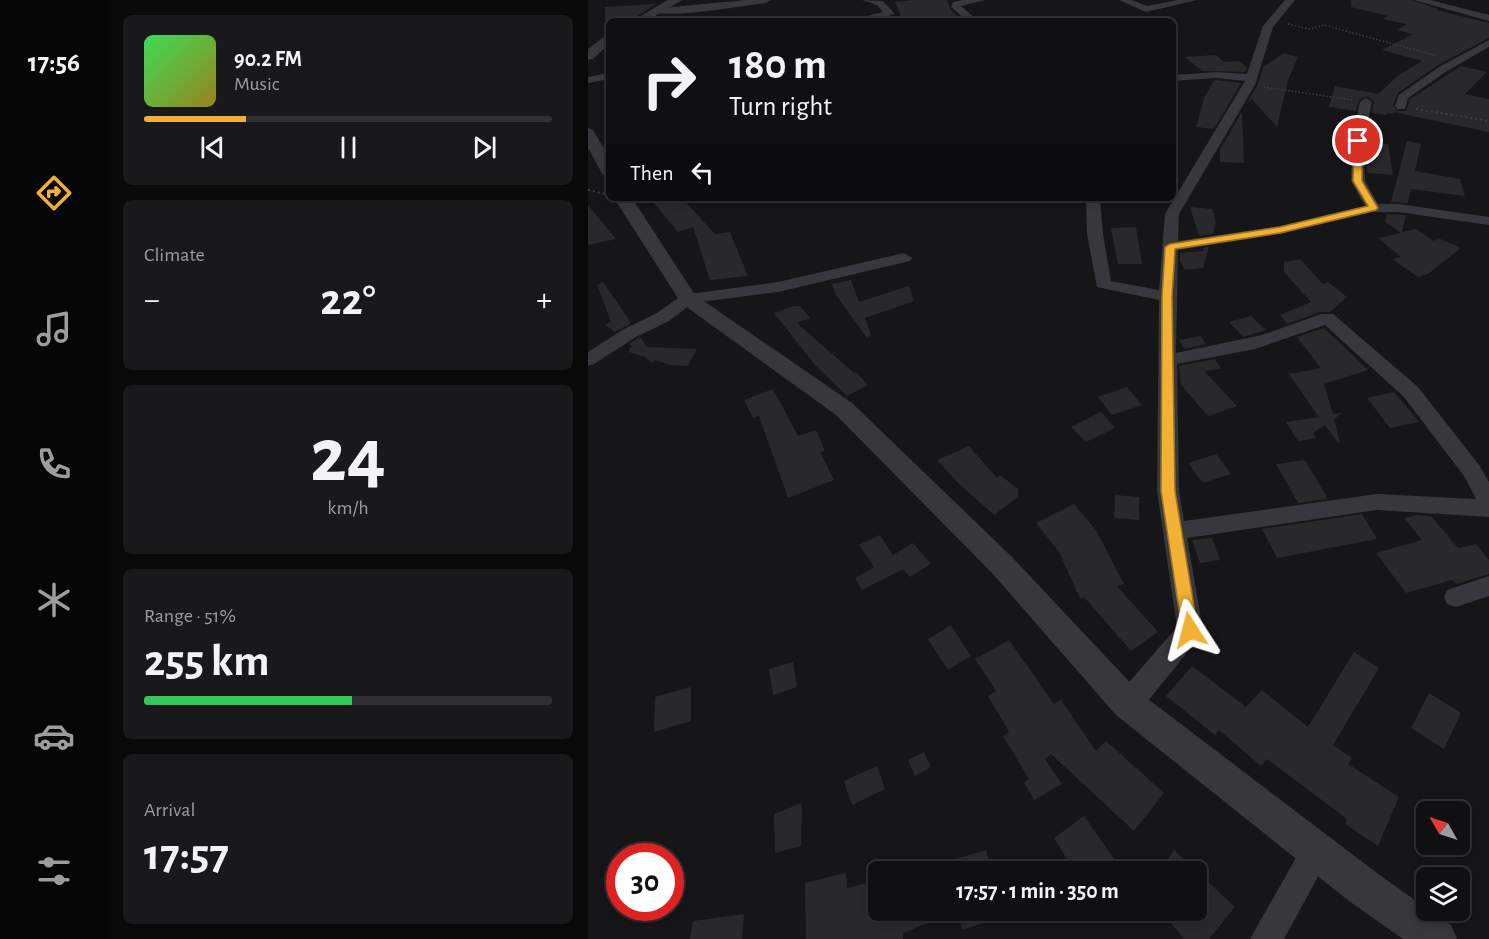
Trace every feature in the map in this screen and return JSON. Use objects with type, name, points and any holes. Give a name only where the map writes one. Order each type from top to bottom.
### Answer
[{"type":"street","points":[[644,18],[676,0]]},
{"type":"street","points":[[657,11],[688,10],[766,0]]},
{"type":"street","points":[[867,0],[880,3],[890,14],[876,18]]},
{"type":"street","points":[[970,18],[965,12],[956,8],[956,4],[981,0]]},
{"type":"street","points":[[1124,0],[1146,9],[1192,0]]},
{"type":"street","points":[[1128,704],[1190,630],[1168,491],[1167,297],[1173,214],[1251,78],[1262,38],[1272,20],[1290,0]]},
{"type":"street","points":[[1419,0],[1489,18]]},
{"type":"street","points":[[588,56],[606,40]]},
{"type":"street","points":[[1401,106],[1403,97],[1455,62],[1489,43]]},
{"type":"street","points":[[1176,78],[1216,75],[1251,78]]},
{"type":"street","points":[[588,80],[606,77]]},
{"type":"street","points":[[1366,102],[1358,141],[1358,181],[1373,208]]},
{"type":"street","points":[[588,133],[606,166]]},
{"type":"street","points":[[625,201],[688,299],[844,409],[1002,565],[1128,704],[1317,851],[1437,939]]},
{"type":"street","points":[[1093,201],[1095,234],[1103,284],[1167,297]]},
{"type":"street","points":[[1170,247],[1280,230],[1373,208],[1398,208],[1489,221]]},
{"type":"street","points":[[588,360],[630,333],[663,317],[688,299],[778,287],[904,258]]},
{"type":"street","points":[[1167,360],[1210,354],[1297,332],[1327,318],[1411,392],[1472,471],[1489,502]]},
{"type":"street","points":[[1174,531],[1377,502],[1489,508]]},
{"type":"street","points":[[1456,597],[1489,586]]},
{"type":"street","points":[[1266,939],[1317,851]]},
{"type":"path","points":[[1272,20],[1309,29],[1324,26],[1335,28],[1455,62]]},
{"type":"path","points":[[588,190],[606,193]]},
{"type":"building","points":[[947,0],[950,9],[957,16],[902,18],[895,2]]},
{"type":"building","points":[[1351,0],[1412,0],[1438,9],[1436,10],[1489,23],[1489,38],[1438,65],[1398,93],[1393,105],[1397,111],[1406,111],[1410,99],[1461,66],[1487,72],[1465,94],[1489,99],[1489,132],[1393,112],[1387,115],[1372,113],[1374,101],[1367,96],[1359,100],[1356,111],[1329,107],[1335,86],[1378,94],[1399,75],[1422,61],[1382,50],[1413,34],[1397,30],[1407,24],[1383,19],[1388,16],[1351,7]]},
{"type":"building","points":[[656,4],[635,18],[606,18],[606,21],[605,7]]},
{"type":"building","points":[[1284,53],[1298,57],[1288,80],[1277,127],[1252,99],[1247,103],[1257,86],[1263,67]]},
{"type":"building","points":[[1216,55],[1224,62],[1239,61],[1247,68],[1245,72],[1202,71],[1185,57]]},
{"type":"building","points":[[1214,80],[1241,83],[1214,129],[1196,127],[1204,98]]},
{"type":"building","points":[[1242,112],[1244,163],[1220,162],[1220,149]]},
{"type":"building","points":[[1407,141],[1421,144],[1415,171],[1460,179],[1465,196],[1411,189],[1408,203],[1391,202]]},
{"type":"building","points":[[1366,142],[1388,144],[1393,175],[1367,173]]},
{"type":"building","points":[[652,201],[685,201],[715,234],[730,232],[748,276],[710,280],[693,227],[678,232]]},
{"type":"building","points":[[588,205],[616,239],[588,245]]},
{"type":"building","points":[[1190,207],[1212,209],[1216,222],[1213,234],[1199,236]]},
{"type":"building","points":[[1387,214],[1406,215],[1402,232],[1416,229],[1434,241],[1438,238],[1461,248],[1428,274],[1418,277],[1392,259],[1401,257],[1378,238],[1401,233],[1385,222]]},
{"type":"building","points":[[1136,227],[1142,264],[1118,264],[1111,228]]},
{"type":"building","points":[[1209,247],[1203,268],[1185,270],[1180,261],[1180,253],[1204,251],[1203,248]]},
{"type":"building","points":[[1300,259],[1323,284],[1328,282],[1347,297],[1330,312],[1320,312],[1287,324],[1280,315],[1311,302],[1284,272],[1284,262]]},
{"type":"building","points":[[851,280],[859,302],[909,286],[914,301],[865,318],[871,335],[867,338],[836,295],[832,284]]},
{"type":"building","points":[[603,282],[631,323],[615,332],[605,325],[611,322],[597,285]]},
{"type":"building","points":[[800,306],[810,318],[797,323],[854,373],[856,372],[868,385],[847,396],[815,365],[774,313]]},
{"type":"building","points":[[1251,316],[1266,330],[1243,337],[1229,322]]},
{"type":"building","points":[[1324,328],[1368,370],[1324,384],[1333,414],[1342,413],[1334,419],[1340,442],[1338,443],[1325,425],[1313,433],[1316,438],[1298,441],[1286,422],[1319,417],[1289,374],[1321,368],[1297,337]]},
{"type":"building","points":[[1201,336],[1206,344],[1184,349],[1179,340]]},
{"type":"building","points":[[640,337],[647,347],[697,349],[688,366],[670,365],[655,360],[652,363],[645,357],[629,352],[630,347],[633,347],[629,344]]},
{"type":"building","points":[[1215,359],[1221,369],[1204,371],[1237,406],[1208,416],[1181,385],[1179,366]]},
{"type":"building","points":[[1127,387],[1142,405],[1112,415],[1098,397]]},
{"type":"building","points":[[773,389],[798,436],[816,430],[825,451],[820,452],[834,480],[788,498],[759,416],[753,418],[744,400]]},
{"type":"building","points":[[1394,392],[1419,422],[1390,428],[1367,398]]},
{"type":"building","points":[[1101,412],[1115,428],[1086,442],[1071,427]]},
{"type":"building","points":[[969,446],[997,478],[1000,475],[1018,489],[1018,497],[994,515],[958,483],[937,460]]},
{"type":"building","points":[[1216,454],[1231,474],[1203,483],[1188,463]]},
{"type":"building","points":[[1305,460],[1328,499],[1298,503],[1276,464]]},
{"type":"building","points":[[1115,495],[1139,497],[1139,520],[1114,518]]},
{"type":"building","points":[[1074,504],[1096,530],[1124,584],[1117,586],[1158,632],[1131,651],[1084,597],[1080,598],[1059,552],[1036,523]]},
{"type":"building","points":[[1362,514],[1377,539],[1277,558],[1262,529]]},
{"type":"building","points":[[1416,515],[1431,516],[1458,548],[1476,544],[1489,560],[1489,574],[1456,584],[1452,580],[1406,593],[1376,553],[1422,540],[1404,518]]},
{"type":"building","points":[[880,535],[893,555],[913,543],[931,564],[910,577],[903,569],[862,590],[855,578],[874,567],[859,545]]},
{"type":"building","points":[[1212,538],[1220,560],[1200,563],[1192,540]]},
{"type":"building","points":[[951,625],[971,656],[948,670],[928,639]]},
{"type":"building","points":[[1009,640],[1054,704],[1061,700],[1096,751],[1106,741],[1164,793],[1134,831],[1051,754],[1045,759],[1062,784],[1034,800],[1024,782],[1029,779],[1003,736],[1009,732],[988,696],[996,691],[975,659]]},
{"type":"building","points":[[1354,652],[1379,668],[1333,745],[1352,758],[1348,764],[1399,797],[1378,846],[1345,824],[1347,819],[1267,759],[1261,766],[1219,730],[1215,735],[1166,696],[1192,666],[1246,707],[1262,690],[1308,727]]},
{"type":"building","points":[[793,662],[797,687],[773,695],[769,669]]},
{"type":"building","points":[[691,687],[691,721],[654,732],[655,697]]},
{"type":"building","points":[[1429,693],[1461,713],[1444,749],[1411,728]]},
{"type":"building","points":[[924,752],[931,767],[915,776],[908,760]]},
{"type":"building","points":[[877,766],[885,789],[852,805],[844,781]]},
{"type":"building","points":[[802,803],[801,846],[775,853],[774,814]]},
{"type":"building","points":[[1084,816],[1116,861],[1068,861],[1054,838]]},
{"type":"building","points":[[986,850],[988,861],[949,861]]},
{"type":"building","points":[[1174,850],[1186,861],[1167,861]]},
{"type":"building","points":[[846,873],[847,888],[868,883],[868,921],[932,921],[903,933],[903,939],[806,939],[805,883]]},
{"type":"building","points":[[1207,881],[1235,907],[1209,939],[1184,939],[1169,921],[1207,921]]},
{"type":"building","points":[[744,914],[742,939],[690,939],[693,921]]},
{"type":"building","points":[[961,921],[989,921],[962,930]]},
{"type":"route","points":[[1190,630],[1168,491],[1166,379],[1170,247],[1280,230],[1373,208],[1358,181],[1358,141]]}]
